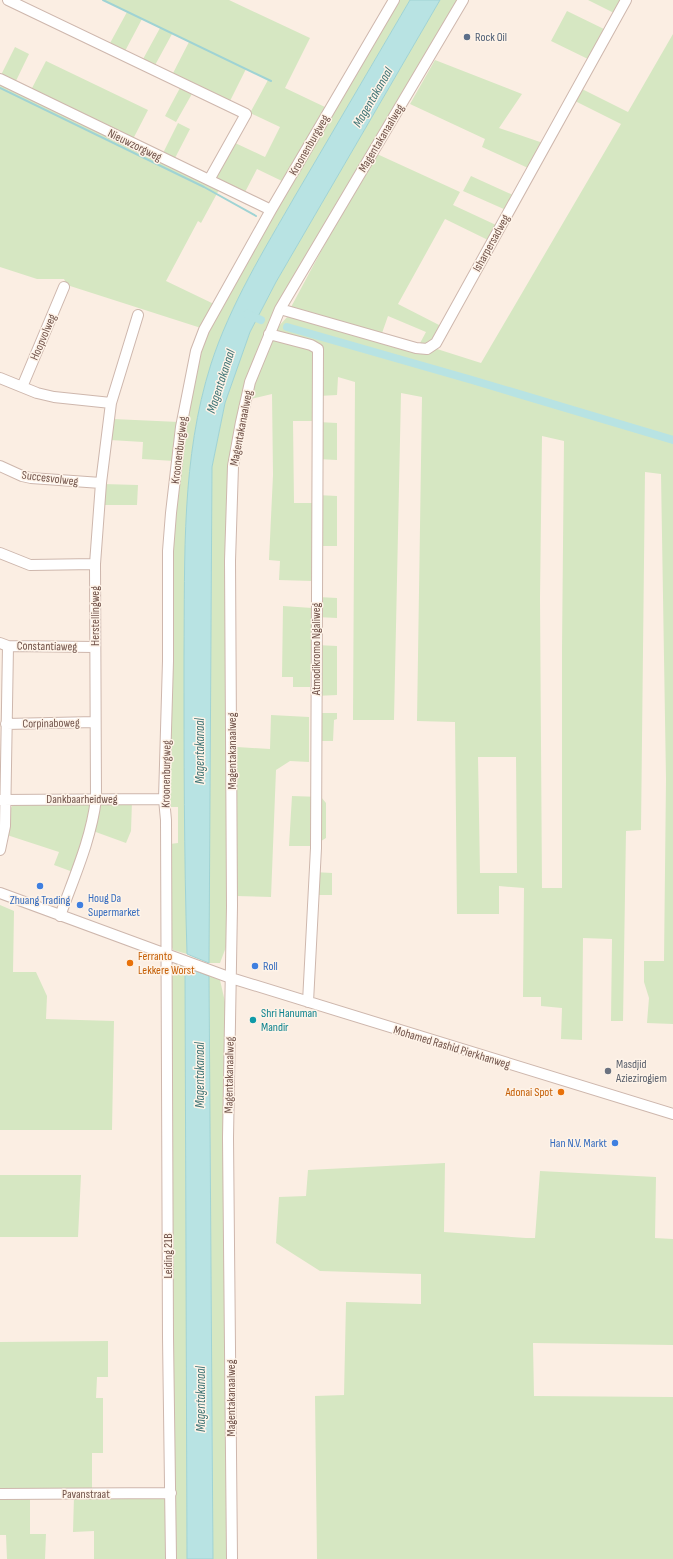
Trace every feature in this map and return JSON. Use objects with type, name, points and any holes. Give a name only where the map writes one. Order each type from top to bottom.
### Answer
[{"type":"street","points":[[8,0],[246,114],[209,180]]},
{"type":"street","name":"Kroonenburgweg","points":[[167,954],[166,820],[164,799],[168,696],[168,551],[181,427],[196,351],[204,330],[271,210],[394,0]]},
{"type":"street","name":"Magentakanaalweg","points":[[232,1559],[228,1146],[231,978],[232,625],[230,562],[233,466],[250,382],[280,309],[463,0]]},
{"type":"street","name":"Isharpersadweg","points":[[280,309],[416,348],[427,349],[436,343],[626,0]]},
{"type":"street","name":"Nieuwzorgweg","points":[[0,80],[271,210]]},
{"type":"street","name":"Hoopvolweg","points":[[22,387],[64,287]]},
{"type":"street","name":"Herstellingweg","points":[[60,916],[86,846],[91,829],[96,799],[95,564],[101,483],[111,403],[138,315]]},
{"type":"street","name":"Atmodikromo Ngaliweg","points":[[269,334],[311,345],[318,350],[316,848],[308,1002]]},
{"type":"street","points":[[0,378],[54,397],[111,403]]},
{"type":"street","name":"Succesvolweg","points":[[0,466],[26,477],[101,483]]},
{"type":"street","points":[[0,553],[30,564],[95,564]]},
{"type":"street","points":[[0,850],[5,826],[3,800],[6,724],[4,644]]},
{"type":"street","name":"Constantiaweg","points":[[4,644],[95,647]]},
{"type":"street","name":"Corpinaboweg","points":[[6,724],[95,722]]},
{"type":"street","name":"Dankbaarheidweg","points":[[3,800],[164,799]]},
{"type":"street","name":"Mohamed Rashid Pierkhanweg","points":[[0,893],[231,978],[673,1114]]},
{"type":"street","name":"Leiding 21B","points":[[167,954],[168,1337],[171,1559]]},
{"type":"street","name":"Pavanstraat","points":[[0,1494],[171,1493]]},
{"type":"green space","points":[[103,0],[229,0],[310,38],[285,88],[327,108],[284,182],[257,169],[244,194],[214,178],[233,142],[265,157],[280,127],[250,113],[268,80],[246,69],[229,103],[171,77],[189,42],[172,34],[154,67],[142,61],[160,28],[142,19],[124,53],[109,45],[127,12]]},
{"type":"green space","points":[[397,0],[410,0],[248,278],[219,342],[201,399],[194,435],[185,545],[184,767],[187,954],[173,950],[170,942],[170,844],[178,843],[178,807],[169,807],[173,531],[185,421],[204,335]]},
{"type":"green space","points":[[440,0],[459,0],[285,292],[265,332],[246,380],[227,473],[226,947],[220,963],[209,963],[212,467],[225,403],[250,332],[276,282]]},
{"type":"green space","points":[[588,0],[623,0],[616,14]]},
{"type":"green space","points":[[567,11],[606,30],[590,60],[551,41]]},
{"type":"green space","points":[[673,34],[673,1024],[647,1023],[649,998],[644,982],[644,961],[664,961],[666,779],[661,474],[645,472],[641,830],[626,831],[623,1021],[611,1021],[612,939],[583,938],[582,1040],[561,1039],[562,1008],[541,1006],[541,997],[523,997],[524,888],[499,886],[499,914],[457,914],[455,722],[417,721],[422,397],[401,393],[394,720],[353,720],[355,382],[338,377],[337,395],[318,396],[319,349],[276,333],[278,327],[288,316],[430,352],[437,349],[481,363],[621,124],[575,101],[582,89],[628,112]],"holes":[[[542,436],[564,441],[562,888],[542,888],[540,598]],[[478,757],[516,757],[517,873],[480,873]]]},
{"type":"green space","points":[[15,47],[29,54],[14,85],[0,77]]},
{"type":"green space","points":[[435,60],[522,94],[499,128],[543,143],[528,168],[482,147],[485,139],[410,104]]},
{"type":"green space","points":[[46,61],[148,110],[132,141],[30,92]]},
{"type":"green space","points":[[0,82],[220,188],[201,223],[198,221],[166,281],[216,305],[201,328],[67,285],[64,279],[37,279],[0,267]]},
{"type":"green space","points":[[181,86],[193,92],[176,122],[165,116]]},
{"type":"green space","points":[[178,123],[190,129],[174,160],[162,155]]},
{"type":"green space","points":[[377,154],[460,192],[453,205],[496,225],[488,240],[445,219],[398,304],[441,326],[431,344],[419,345],[426,332],[388,316],[381,336],[290,309],[327,240]]},
{"type":"green space","points":[[471,176],[513,195],[506,210],[463,191]]},
{"type":"green space","points":[[271,339],[314,350],[313,421],[293,421],[294,503],[313,503],[312,581],[279,580],[280,561],[269,560],[273,475],[272,394],[251,399],[257,374]]},
{"type":"green space","points":[[113,419],[179,422],[174,461],[142,459],[143,442],[110,440]]},
{"type":"green space","points":[[318,422],[337,423],[337,460],[317,459]]},
{"type":"green space","points":[[103,484],[138,485],[137,505],[101,505]]},
{"type":"green space","points":[[317,495],[337,496],[337,546],[318,546]]},
{"type":"green space","points":[[318,597],[337,598],[337,618],[317,617]]},
{"type":"green space","points":[[283,606],[312,608],[310,687],[293,687],[293,677],[282,677]]},
{"type":"green space","points":[[316,645],[337,646],[337,695],[315,696]]},
{"type":"green space","points":[[314,713],[337,713],[337,719],[334,720],[333,741],[314,741]]},
{"type":"green space","points":[[271,715],[309,717],[309,762],[290,761],[276,770],[271,897],[236,896],[237,747],[270,749]]},
{"type":"green space","points":[[292,796],[321,797],[326,803],[326,838],[313,846],[289,846]]},
{"type":"green space","points":[[132,801],[131,831],[126,843],[93,831],[98,806],[101,803]]},
{"type":"green space","points":[[14,803],[90,804],[92,807],[73,872],[54,865],[59,852],[7,835],[11,808]]},
{"type":"green space","points":[[314,872],[332,873],[332,895],[313,895]]},
{"type":"green space","points":[[0,905],[14,911],[13,972],[36,972],[47,996],[46,1019],[114,1021],[112,1130],[0,1130]]},
{"type":"green space","points":[[176,964],[185,967],[187,1559],[175,1559],[170,978]]},
{"type":"green space","points":[[209,976],[220,980],[225,1002],[226,1559],[213,1559]]},
{"type":"green space","points":[[445,1163],[444,1232],[526,1238],[535,1238],[540,1171],[656,1177],[655,1238],[673,1239],[673,1345],[533,1343],[534,1396],[673,1397],[673,1559],[317,1559],[315,1396],[344,1395],[346,1302],[421,1304],[421,1274],[320,1271],[276,1243],[279,1197],[306,1196],[308,1170]]},
{"type":"green space","points":[[0,1175],[81,1175],[78,1237],[0,1237]]},
{"type":"green space","points":[[108,1341],[108,1377],[97,1377],[96,1398],[103,1398],[103,1453],[92,1453],[92,1492],[0,1492],[0,1342]]},
{"type":"green space","points":[[74,1496],[166,1496],[169,1559],[94,1559],[94,1531],[73,1532]]},
{"type":"green space","points":[[0,1497],[30,1497],[30,1534],[46,1534],[45,1559],[7,1559],[6,1535],[0,1535]]},
{"type":"water","name":"Magentakanaal","points":[[410,0],[440,0],[276,282],[250,332],[225,403],[212,467],[209,963],[187,954],[185,842],[185,545],[194,435],[201,399],[219,342],[248,278]]},
{"type":"water","name":"Magentakanaal","points":[[185,967],[209,976],[213,1559],[187,1559]]},
{"type":"waterway","points":[[103,0],[271,81]]},
{"type":"waterway","points":[[0,88],[204,187],[256,216]]},
{"type":"waterway","points":[[247,314],[261,320]]},
{"type":"waterway","points":[[287,327],[673,440]]},
{"type":"place","name":"Rock Oil","points":[[467,37]]},
{"type":"place","name":"Zhuang Trading","points":[[40,886]]},
{"type":"place","name":"Houg Da Supermarket","points":[[80,905]]},
{"type":"place","name":"Ferranto Lekkere Worst","points":[[130,963]]},
{"type":"place","name":"Roll","points":[[255,966]]},
{"type":"place","name":"Shri Hanuman Mandir","points":[[253,1020]]},
{"type":"place","name":"Masdjid Aziezirogiem","points":[[608,1071]]},
{"type":"place","name":"Adonai Spot","points":[[561,1092]]},
{"type":"place","name":"Han N.V. Markt","points":[[615,1143]]}]
